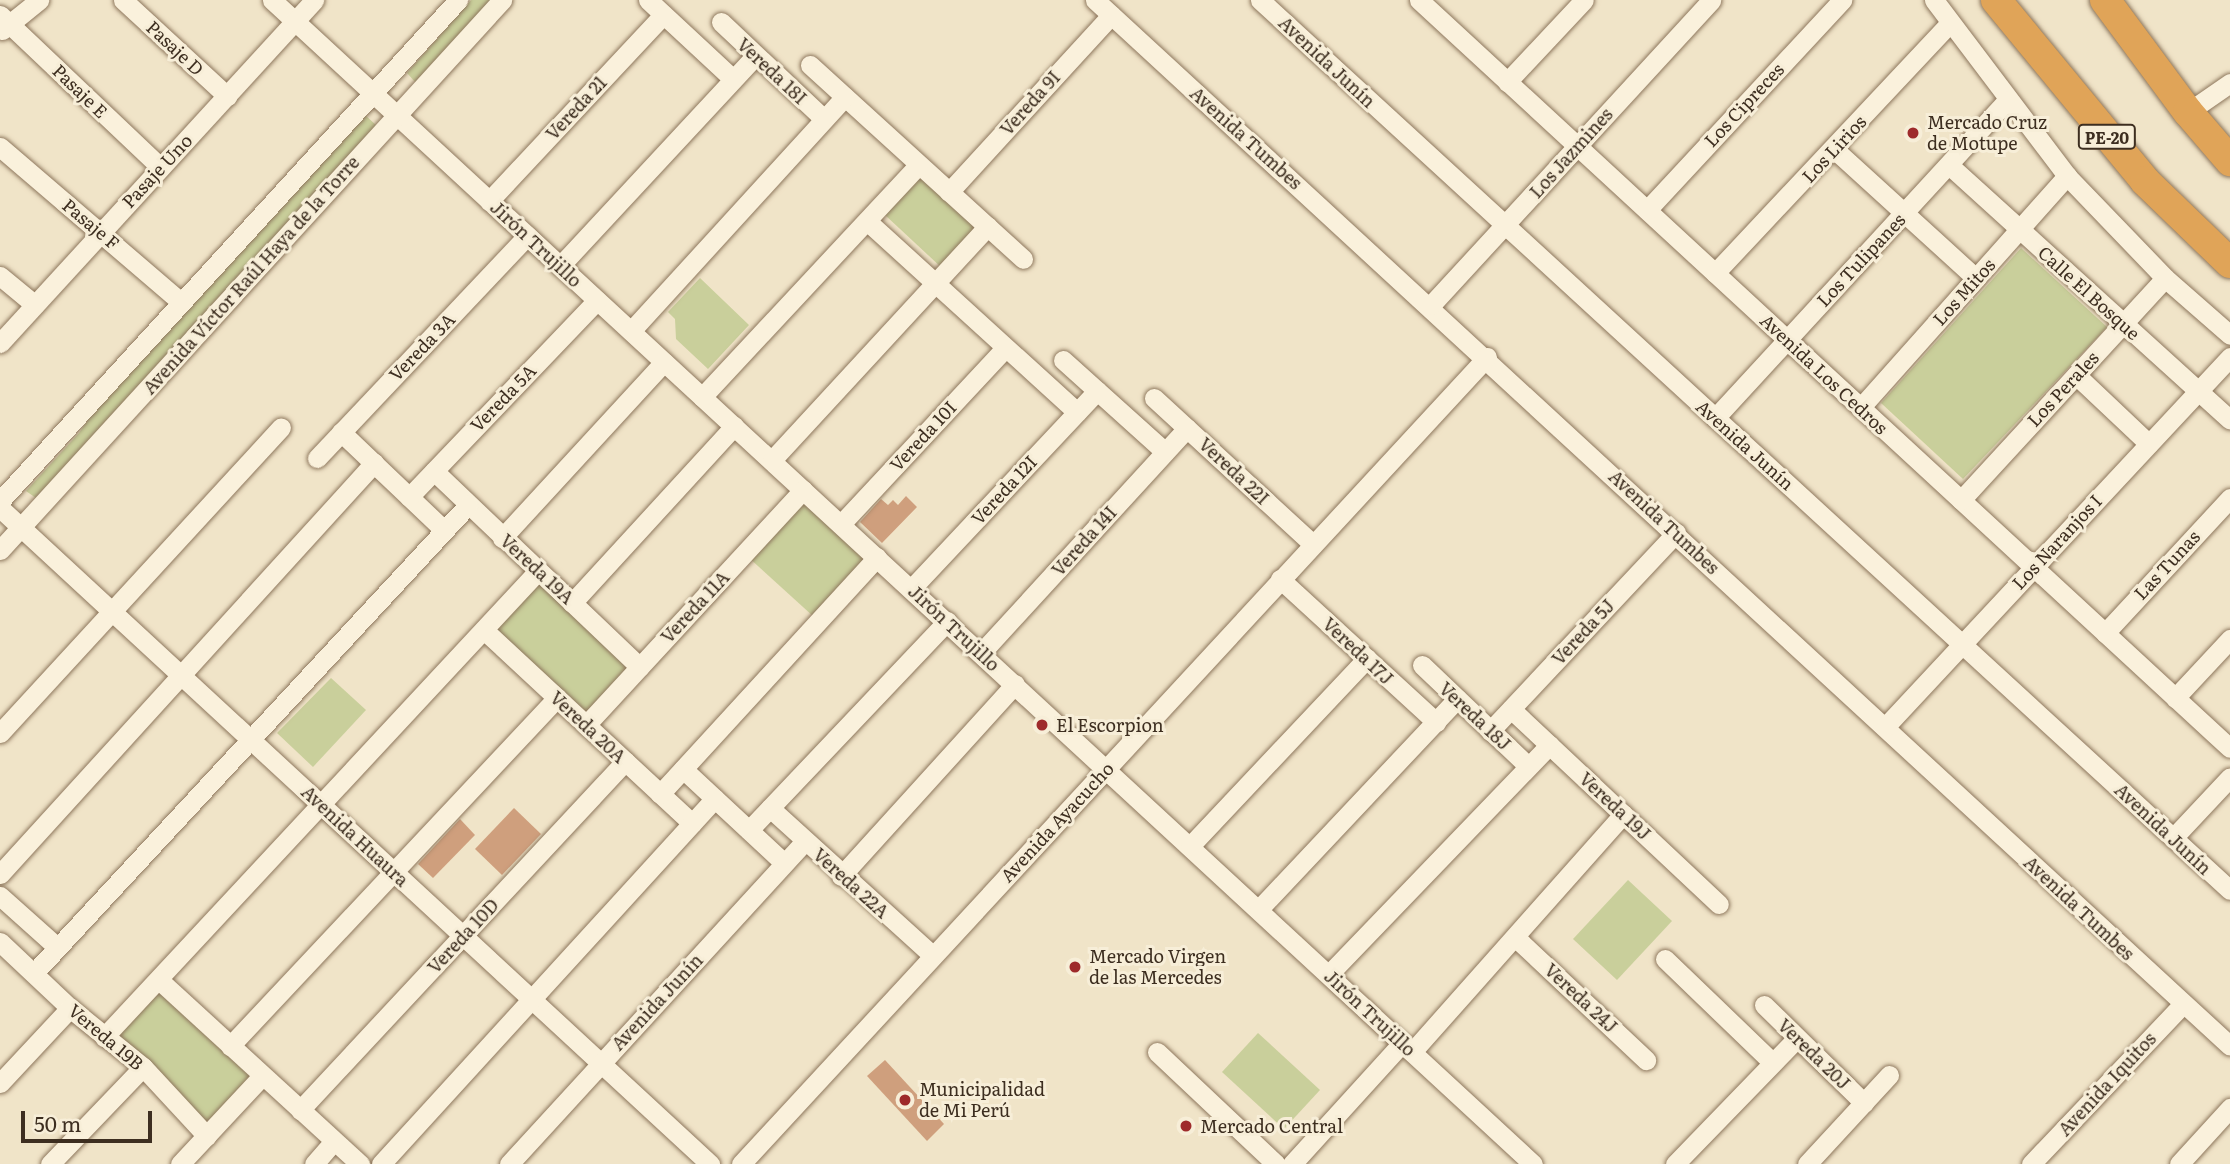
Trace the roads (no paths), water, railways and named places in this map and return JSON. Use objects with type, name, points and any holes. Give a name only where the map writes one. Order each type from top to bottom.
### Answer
[{"type":"highway","name":"PE-20","points":[[1996,0],[2145,181],[2230,263]]},
{"type":"highway","points":[[2106,1],[2188,112],[2230,161]]},
{"type":"street","points":[[4,24],[39,0]]},
{"type":"street","name":"Pasaje D","points":[[123,0],[227,96]]},
{"type":"street","name":"Jirón Trujillo","points":[[272,0],[1533,1164]]},
{"type":"street","name":"Pasaje Uno","points":[[0,343],[314,0]]},
{"type":"street","name":"Avenida Víctor Raúl Haya de la Torre","points":[[0,501],[458,0]]},
{"type":"street","name":"Avenida Víctor Raúl Haya de la Torre","points":[[0,550],[502,0]]},
{"type":"street","points":[[648,0],[733,79]]},
{"type":"street","name":"Avenida Tumbes","points":[[1095,0],[1431,305],[2230,1046]]},
{"type":"street","name":"Avenida Junín","points":[[1261,0],[1504,227],[2230,890]]},
{"type":"street","name":"Avenida Los Cedros","points":[[1419,0],[2230,748]]},
{"type":"street","name":"Los Jazmines","points":[[1431,305],[1711,0]]},
{"type":"street","name":"Los Cipreces","points":[[1647,210],[1842,0]]},
{"type":"street","points":[[1934,0],[2007,101],[2067,176],[2165,278],[2230,335]]},
{"type":"street","points":[[1507,82],[1573,4]]},
{"type":"street","name":"Vereda 21","points":[[489,201],[663,15]]},
{"type":"street","name":"Vereda 9I","points":[[949,192],[1111,15]]},
{"type":"street","name":"Vereda 18I","points":[[720,22],[824,119]]},
{"type":"street","name":"Los Lirios","points":[[1715,273],[1950,23]]},
{"type":"street","name":"Pasaje E","points":[[4,24],[160,167]]},
{"type":"street","points":[[560,266],[755,56]]},
{"type":"street","points":[[810,65],[1023,259]]},
{"type":"street","points":[[2188,112],[2230,83]]},
{"type":"street","points":[[631,331],[845,97]]},
{"type":"street","name":"Los Tulipanes","points":[[1715,418],[2007,101]]},
{"type":"street","name":"Pasaje F","points":[[0,147],[181,302]]},
{"type":"street","points":[[1834,149],[1976,278]]},
{"type":"street","points":[[702,397],[918,165]]},
{"type":"street","name":"Calle El Bosque","points":[[1949,165],[2230,420]]},
{"type":"street","name":"Los Mitos","points":[[1861,408],[2067,176]]},
{"type":"street","points":[[867,221],[1077,412]]},
{"type":"street","points":[[772,460],[988,226]]},
{"type":"street","name":"Vereda 3A","points":[[317,458],[527,236]]},
{"type":"street","points":[[0,276],[35,305]]},
{"type":"street","name":"Los Perales","points":[[1961,500],[2165,278]]},
{"type":"street","name":"Vereda 5A","points":[[409,497],[597,300]]},
{"type":"street","name":"Vereda 10I","points":[[841,524],[1004,348]]},
{"type":"street","name":"Avenida Ayacucho","points":[[741,1164],[1487,357]]},
{"type":"street","name":"Los Naranjos I","points":[[1885,727],[2230,357]]},
{"type":"street","points":[[1063,360],[1165,452]]},
{"type":"street","points":[[502,538],[664,362]]},
{"type":"street","points":[[2076,375],[2149,444]]},
{"type":"street","name":"Vereda 12I","points":[[911,589],[1097,391]]},
{"type":"street","name":"Vereda 22I","points":[[1154,398],[1313,544]]},
{"type":"street","points":[[572,603],[734,426]]},
{"type":"street","points":[[0,733],[281,427]]},
{"type":"street","name":"Vereda 14I","points":[[981,653],[1187,428]]},
{"type":"street","points":[[341,432],[444,530]]},
{"type":"street","points":[[0,874],[374,463]]},
{"type":"street","name":"Vereda 19A","points":[[434,471],[640,667]]},
{"type":"street","name":"Vereda 11A","points":[[586,725],[803,490]]},
{"type":"street","name":"Las Tunas","points":[[2105,633],[2230,498]]},
{"type":"street","points":[[34,973],[468,505]]},
{"type":"street","name":"Avenida Huaura","points":[[0,508],[710,1164]]},
{"type":"street","name":"Vereda 5J","points":[[1490,731],[1676,533]]},
{"type":"street","points":[[660,794],[877,557]]},
{"type":"street","points":[[104,1037],[538,571]]},
{"type":"street","name":"Vereda 17J","points":[[1280,579],[1436,722]]},
{"type":"street","points":[[749,830],[947,621]]},
{"type":"street","name":"Vereda 20A","points":[[484,630],[692,823]]},
{"type":"street","points":[[2175,698],[2230,639]]},
{"type":"street","points":[[1190,846],[1367,658]]},
{"type":"street","name":"Vereda 18J","points":[[1422,666],[1528,766]]},
{"type":"street","points":[[841,876],[1015,684]]},
{"type":"street","points":[[230,1046],[557,698]]},
{"type":"street","points":[[1259,909],[1457,699]]},
{"type":"street","name":"Vereda 19J","points":[[1511,709],[1719,904]]},
{"type":"street","points":[[1329,974],[1549,745]]},
{"type":"street","name":"Vereda 10D","points":[[300,1110],[625,761]]},
{"type":"street","points":[[683,769],[784,863]]},
{"type":"street","points":[[2173,838],[2230,777]]},
{"type":"street","points":[[381,1164],[715,798]]},
{"type":"street","name":"Vereda 22A","points":[[770,808],[841,876],[933,956]]},
{"type":"street","points":[[1292,1164],[1515,937],[1623,814]]},
{"type":"street","name":"Avenida Junín","points":[[509,1164],[806,841]]},
{"type":"street","points":[[0,896],[57,947]]},
{"type":"street","points":[[0,940],[22,915]]},
{"type":"street","name":"Vereda 24J","points":[[1515,937],[1646,1060]]},
{"type":"street","name":"Vereda 19B","points":[[0,940],[70,1008],[144,1067],[207,1136]]},
{"type":"street","points":[[1665,959],[1772,1062]]},
{"type":"street","points":[[159,980],[360,1164]]},
{"type":"street","name":"Avenida Iquitos","points":[[2031,1164],[2183,1003]]},
{"type":"street","name":"Vereda 20J","points":[[1764,1005],[1864,1103]]},
{"type":"street","points":[[0,1083],[70,1008]]},
{"type":"street","points":[[1675,1164],[1797,1038]]},
{"type":"street","points":[[1157,1052],[1276,1164]]},
{"type":"street","points":[[50,1164],[144,1067]]},
{"type":"street","points":[[1807,1164],[1889,1075]]},
{"type":"street","points":[[180,1164],[262,1076]]},
{"type":"street","points":[[2179,1164],[2230,1108]]},
{"type":"street","points":[[314,1164],[334,1141]]},
{"type":"place","name":"Mercado Cruz de Motupe","points":[[1913,133]]},
{"type":"place","name":"El Escorpion","points":[[1042,725]]},
{"type":"place","name":"Mercado Virgen de las Mercedes","points":[[1075,967]]},
{"type":"place","name":"Municipalidad de Mi Perú","points":[[905,1100]]},
{"type":"place","name":"Mercado Central","points":[[1186,1126]]}]
